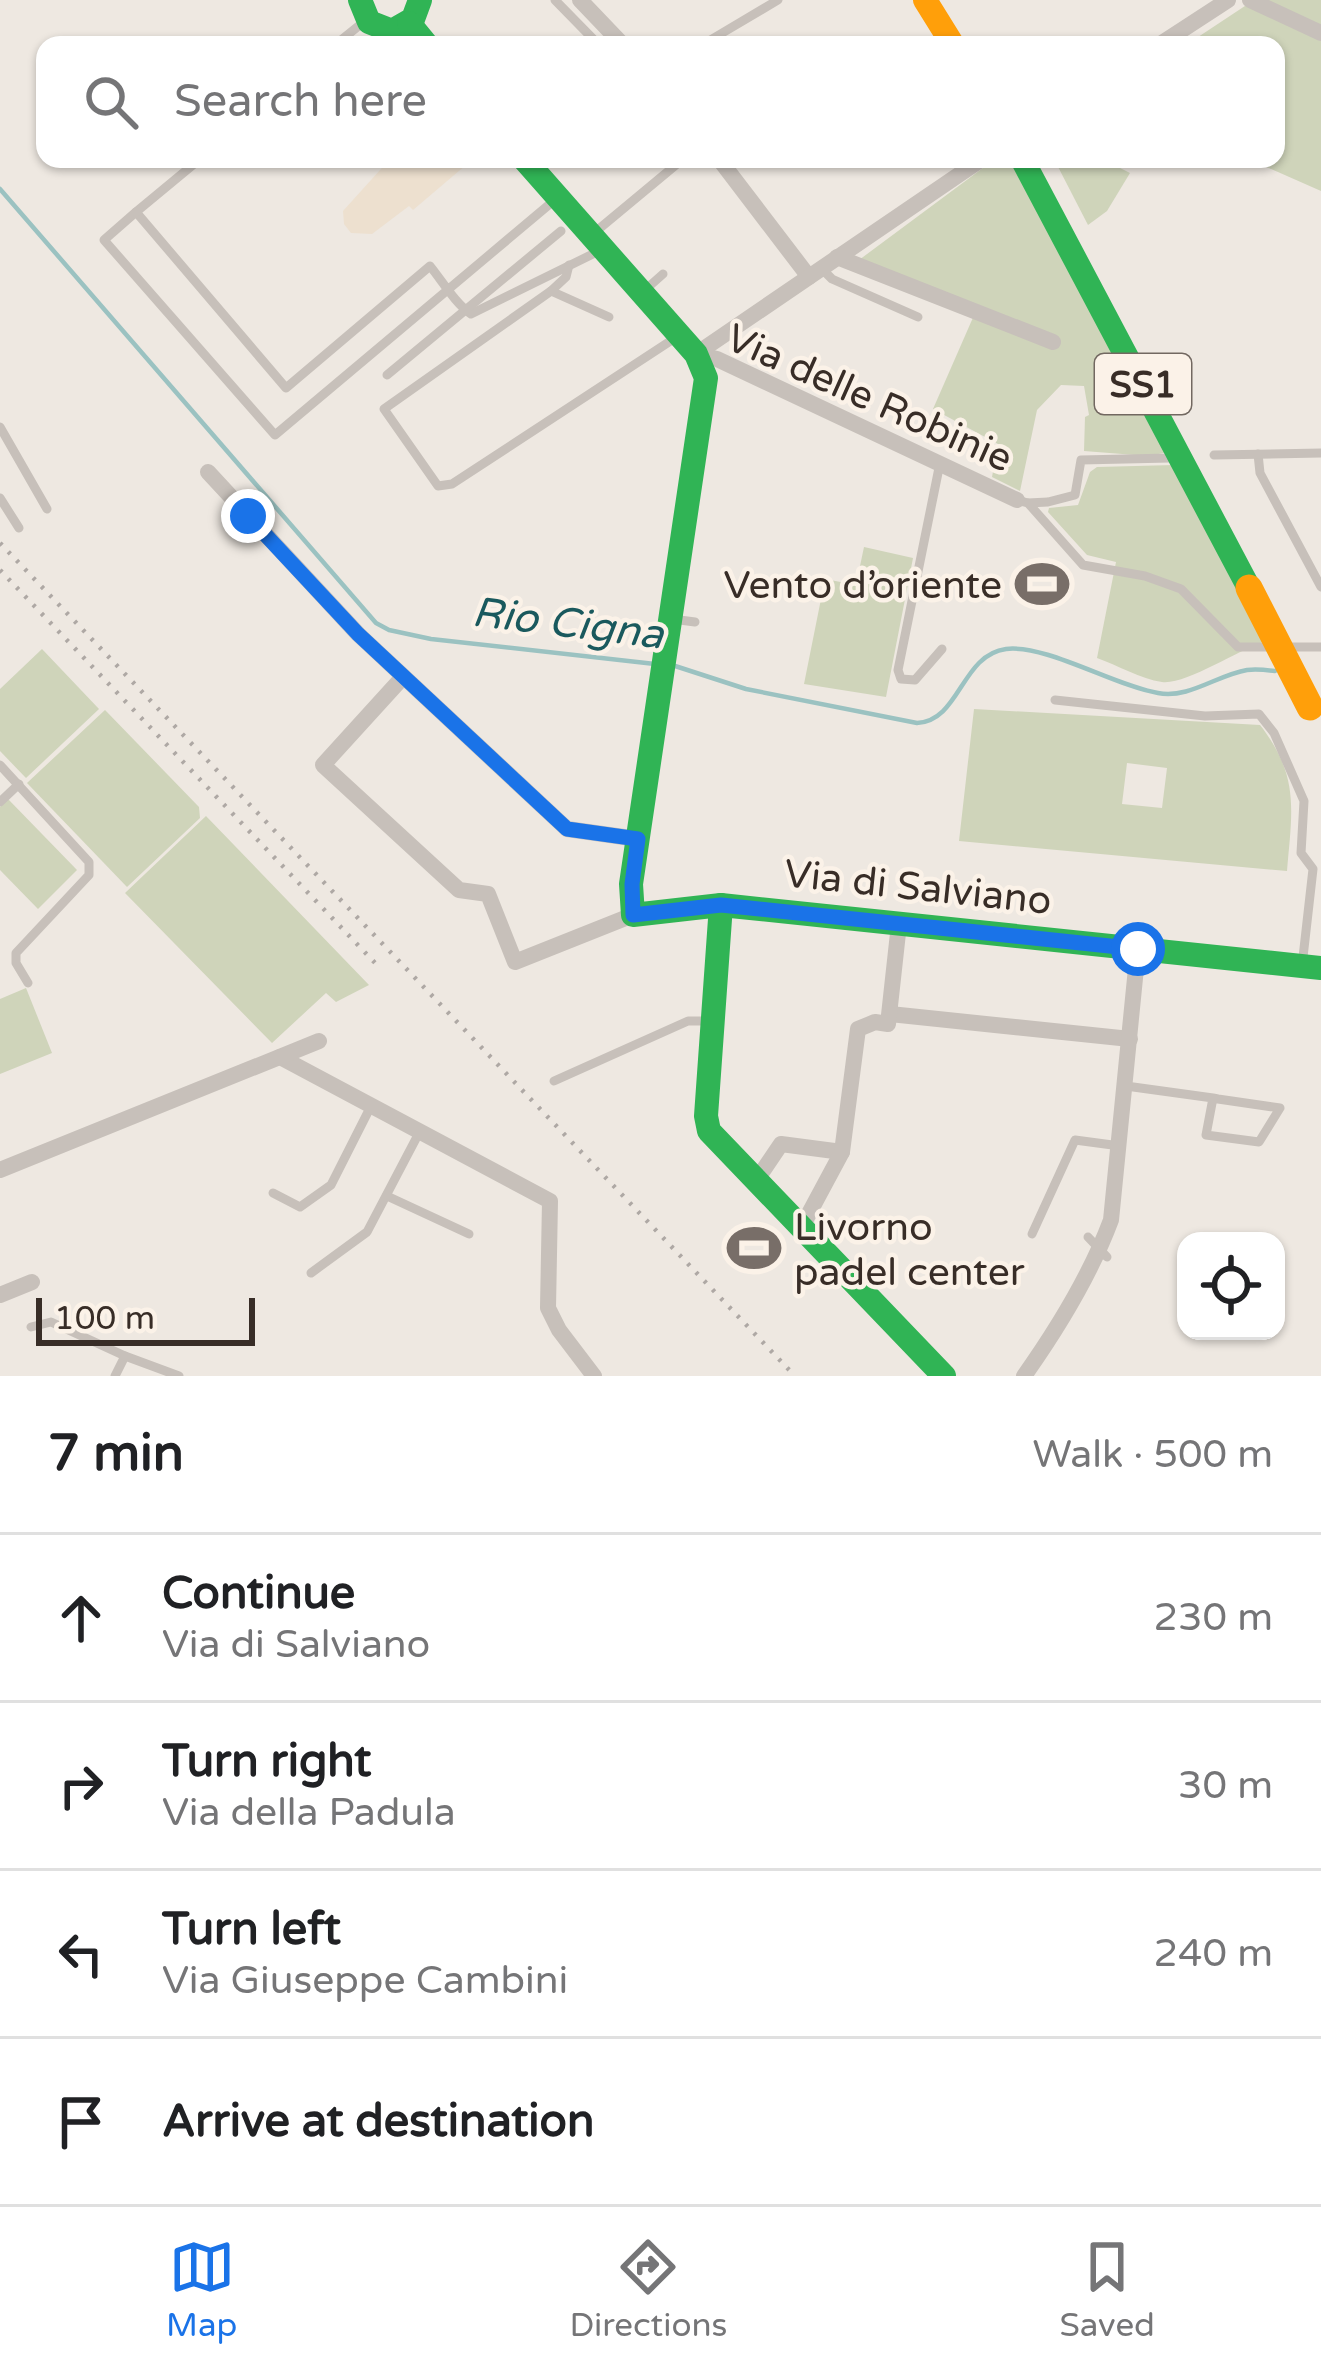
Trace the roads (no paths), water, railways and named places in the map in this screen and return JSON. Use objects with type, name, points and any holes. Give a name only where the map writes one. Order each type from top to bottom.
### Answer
[{"type":"main road","points":[[925,0],[947,36]]},
{"type":"main road","points":[[944,0],[966,36]]},
{"type":"main road","points":[[363,10],[386,31],[419,23]]},
{"type":"main road","points":[[532,168],[688,345],[706,378],[684,620],[664,668],[632,884],[633,915]]},
{"type":"main road","name":"SS1","points":[[1036,168],[1317,710]]},
{"type":"main road","points":[[721,905],[707,1126],[944,1376]]},
{"type":"main road","name":"Via di Salviano","points":[[633,915],[721,905],[1311,967]]},
{"type":"street","points":[[580,0],[614,36]]},
{"type":"street","points":[[1173,36],[1228,0]]},
{"type":"street","points":[[1250,0],[1321,33]]},
{"type":"street","points":[[727,168],[814,272]]},
{"type":"street","points":[[688,345],[814,272],[969,168]]},
{"type":"street","points":[[837,256],[1053,342]]},
{"type":"street","name":"Via delle Robinie","points":[[688,345],[822,412],[1022,501]]},
{"type":"street","points":[[208,472],[403,677],[567,829],[638,839]]},
{"type":"street","name":"Via di Salviano","points":[[403,677],[323,765],[459,890],[488,894],[515,962],[633,915]]},
{"type":"street","points":[[803,1225],[842,1152],[858,1029],[875,1022],[888,1024],[898,924]]},
{"type":"street","points":[[1024,1376],[1073,1312],[1098,1249],[1116,1224],[1138,949]]},
{"type":"street","points":[[890,1014],[1130,1039]]},
{"type":"street","points":[[0,1170],[211,1077],[319,1041]]},
{"type":"street","points":[[276,1053],[550,1201],[548,1308],[594,1376]]},
{"type":"street","points":[[757,1181],[781,1144],[842,1152]]},
{"type":"street","points":[[0,1295],[32,1282]]},
{"type":"lane","points":[[555,0],[589,36]]},
{"type":"lane","points":[[717,36],[778,0]]},
{"type":"lane","points":[[342,36],[363,10]]},
{"type":"lane","points":[[189,168],[104,240],[275,435],[557,198]]},
{"type":"lane","points":[[136,212],[286,388],[430,266],[464,310],[478,313],[569,265],[674,168]]},
{"type":"lane","points":[[387,375],[561,232]]},
{"type":"lane","points":[[569,265],[566,277],[551,291],[384,409],[438,486],[452,484],[688,345]]},
{"type":"lane","points":[[814,272],[918,317]]},
{"type":"lane","points":[[640,293],[663,274]]},
{"type":"lane","points":[[551,291],[609,317]]},
{"type":"lane","points":[[0,427],[47,509]]},
{"type":"lane","points":[[1214,455],[1321,453]]},
{"type":"lane","points":[[1258,454],[1260,472],[1321,587]]},
{"type":"lane","points":[[1022,501],[1048,502],[1075,495],[1082,460],[1170,458]]},
{"type":"lane","points":[[940,464],[898,670],[901,679],[915,680],[942,650]]},
{"type":"lane","points":[[0,498],[19,528]]},
{"type":"lane","points":[[1022,501],[1083,565],[1144,576],[1181,589],[1238,647],[1321,647]]},
{"type":"lane","points":[[1055,700],[1205,716],[1259,714],[1274,733],[1304,801],[1300,853],[1312,869],[1311,967]]},
{"type":"lane","points":[[0,765],[89,862],[89,875],[16,953],[16,963],[28,982]]},
{"type":"lane","points":[[0,802],[19,784]]},
{"type":"lane","points":[[554,1081],[688,1021],[713,1021]]},
{"type":"lane","points":[[1126,1087],[1213,1098],[1280,1108],[1259,1142],[1206,1135],[1213,1098]]},
{"type":"lane","points":[[273,1193],[300,1207],[331,1185],[371,1106]]},
{"type":"lane","points":[[311,1273],[368,1232],[420,1131]]},
{"type":"lane","points":[[1032,1234],[1076,1140],[1124,1156]]},
{"type":"lane","points":[[387,1196],[469,1234]]},
{"type":"lane","points":[[31,1328],[51,1322],[179,1376]]},
{"type":"lane","points":[[115,1376],[125,1356]]},
{"type":"waterway","name":"Rio Cigna","points":[[0,189],[376,623],[431,639],[655,664]]},
{"type":"waterway","name":"Rio Cigna","points":[[672,665],[746,689],[917,723],[943,711],[979,663],[1006,649],[1041,653],[1169,694],[1247,670],[1275,671]]},
{"type":"railway","points":[[0,543],[795,1376]]},
{"type":"railway","points":[[0,570],[377,965]]},
{"type":"place","name":"Vento d’oriente","points":[[1042,584]]},
{"type":"place","name":"Livorno padel center","points":[[754,1248]]}]
